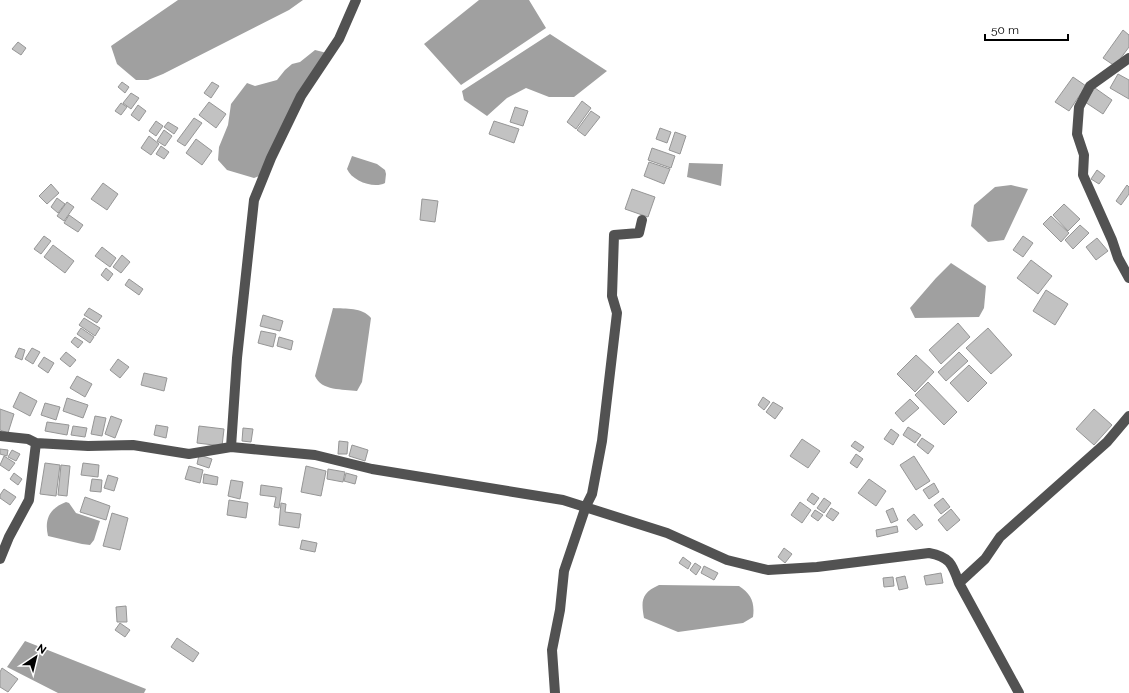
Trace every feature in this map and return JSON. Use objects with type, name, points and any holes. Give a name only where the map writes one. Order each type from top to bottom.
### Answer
[{"type":"street","points":[[231,447],[238,351],[254,200],[271,158],[301,96],[339,39],[356,0]]},
{"type":"street","points":[[1129,58],[1103,79],[1090,86],[1079,107],[1077,134],[1084,155],[1083,175],[1112,240],[1118,258],[1129,278]]},
{"type":"street","points":[[555,693],[552,650],[560,610],[564,571],[586,506],[592,494],[602,441],[617,313],[612,296],[614,235],[639,232],[642,220]]},
{"type":"street","points":[[960,584],[984,559],[1000,537],[1107,442],[1129,416]]},
{"type":"street","points":[[0,436],[28,439],[36,443],[88,446],[133,445],[189,454],[231,447],[315,455],[372,469],[563,500],[586,506],[667,533],[726,560],[768,570],[817,567],[929,553],[942,556],[953,565],[960,584],[1019,693]]},
{"type":"street","points":[[0,559],[9,537],[29,500],[36,443]]},
{"type":"shaded area","points":[[178,0],[303,0],[289,10],[163,74],[148,80],[136,80],[117,64],[111,46]]},
{"type":"shaded area","points":[[479,0],[529,0],[546,28],[461,85],[424,44]]},
{"type":"shaded area","points":[[550,34],[607,71],[574,97],[549,97],[526,88],[507,98],[487,116],[464,100],[462,91]]},
{"type":"shaded area","points":[[315,50],[327,53],[262,175],[254,178],[227,170],[218,160],[219,147],[228,125],[231,104],[247,83],[255,86],[277,80],[292,64],[300,62]]},
{"type":"shaded area","points":[[352,156],[377,164],[385,170],[385,183],[380,185],[369,184],[364,183],[354,177],[347,169]]},
{"type":"shaded area","points":[[689,163],[723,164],[721,186],[687,177]]},
{"type":"shaded area","points":[[1011,185],[1028,189],[1004,240],[988,242],[971,226],[974,205],[995,187]]},
{"type":"shaded area","points":[[951,263],[986,286],[984,308],[979,317],[915,318],[910,308]]},
{"type":"shaded area","points":[[333,308],[358,310],[367,314],[371,318],[362,382],[357,391],[327,387],[318,381],[315,376]]},
{"type":"shaded area","points":[[66,502],[69,503],[76,513],[100,521],[94,540],[90,545],[48,536],[47,524],[52,511],[60,504]]},
{"type":"shaded area","points":[[659,585],[739,586],[747,592],[753,603],[753,617],[743,623],[678,632],[644,618],[644,598],[649,591]]},
{"type":"shaded area","points":[[25,641],[146,689],[144,693],[58,693],[7,667]]},
{"type":"building","points":[[1123,30],[1129,35],[1129,47],[1115,66],[1103,58]]},
{"type":"building","points":[[18,42],[26,48],[21,55],[12,49]]},
{"type":"building","points":[[1118,74],[1129,80],[1129,99],[1110,88]]},
{"type":"building","points":[[1073,77],[1086,86],[1069,111],[1055,102]]},
{"type":"building","points":[[122,82],[129,87],[125,93],[118,87]]},
{"type":"building","points":[[212,82],[219,86],[211,98],[204,93]]},
{"type":"building","points":[[1095,88],[1112,100],[1103,114],[1085,102]]},
{"type":"building","points":[[131,93],[139,98],[131,109],[123,103]]},
{"type":"building","points":[[582,101],[591,108],[576,129],[567,122]]},
{"type":"building","points":[[209,102],[226,114],[216,128],[199,115]]},
{"type":"building","points":[[121,103],[127,107],[121,115],[115,111]]},
{"type":"building","points":[[138,105],[146,111],[139,121],[131,115]]},
{"type":"building","points":[[515,107],[528,111],[523,126],[510,122]]},
{"type":"building","points":[[591,111],[600,117],[585,136],[577,130]]},
{"type":"building","points":[[194,118],[202,123],[185,146],[177,141]]},
{"type":"building","points":[[156,121],[163,126],[156,136],[149,131]]},
{"type":"building","points":[[494,121],[519,129],[514,143],[489,134]]},
{"type":"building","points":[[168,122],[178,128],[174,134],[164,127]]},
{"type":"building","points":[[660,128],[671,132],[667,143],[656,139]]},
{"type":"building","points":[[164,130],[172,136],[165,146],[157,141]]},
{"type":"building","points":[[675,132],[686,136],[680,154],[669,150]]},
{"type":"building","points":[[149,136],[159,144],[151,155],[141,148]]},
{"type":"building","points":[[196,139],[212,151],[202,165],[186,153]]},
{"type":"building","points":[[161,146],[169,152],[164,159],[156,154]]},
{"type":"building","points":[[652,148],[675,156],[671,168],[648,160]]},
{"type":"building","points":[[649,162],[670,169],[664,184],[644,176]]},
{"type":"building","points":[[1097,170],[1105,176],[1099,184],[1091,179]]},
{"type":"building","points":[[103,183],[118,194],[107,210],[91,199]]},
{"type":"building","points":[[51,184],[59,193],[47,204],[39,196]]},
{"type":"building","points":[[1127,185],[1129,187],[1129,194],[1121,205],[1116,201]]},
{"type":"building","points":[[632,189],[655,197],[648,217],[625,209]]},
{"type":"building","points":[[57,198],[65,204],[58,213],[51,207]]},
{"type":"building","points":[[422,199],[438,201],[435,222],[420,220]]},
{"type":"building","points":[[67,202],[74,207],[64,221],[57,216]]},
{"type":"building","points":[[1064,204],[1080,219],[1068,231],[1053,215]]},
{"type":"building","points":[[69,215],[83,225],[78,232],[64,223]]},
{"type":"building","points":[[1051,216],[1069,233],[1061,242],[1043,224]]},
{"type":"building","points":[[1080,225],[1089,233],[1073,249],[1065,240]]},
{"type":"building","points":[[44,236],[51,241],[41,254],[34,249]]},
{"type":"building","points":[[1023,236],[1033,243],[1023,257],[1013,250]]},
{"type":"building","points":[[1097,238],[1108,251],[1096,260],[1086,247]]},
{"type":"building","points":[[53,245],[74,261],[65,273],[44,257]]},
{"type":"building","points":[[102,247],[116,258],[110,267],[95,256]]},
{"type":"building","points":[[122,255],[130,262],[121,273],[113,267]]},
{"type":"building","points":[[1031,260],[1052,276],[1038,294],[1017,278]]},
{"type":"building","points":[[106,268],[113,274],[108,281],[101,275]]},
{"type":"building","points":[[129,279],[143,289],[139,295],[125,285]]},
{"type":"building","points":[[1046,290],[1068,304],[1055,325],[1033,311]]},
{"type":"building","points":[[89,308],[102,316],[97,323],[84,315]]},
{"type":"building","points":[[263,315],[283,321],[280,331],[260,326]]},
{"type":"building","points":[[84,318],[100,328],[95,336],[79,325]]},
{"type":"building","points":[[958,323],[970,337],[941,364],[929,350]]},
{"type":"building","points":[[81,328],[94,337],[90,343],[77,334]]},
{"type":"building","points":[[988,328],[1012,355],[991,374],[966,348]]},
{"type":"building","points":[[261,331],[276,334],[273,347],[258,343]]},
{"type":"building","points":[[75,337],[83,342],[78,348],[71,342]]},
{"type":"building","points":[[279,337],[293,341],[291,350],[277,346]]},
{"type":"building","points":[[19,348],[25,350],[22,360],[15,357]]},
{"type":"building","points":[[32,348],[40,352],[33,364],[25,359]]},
{"type":"building","points":[[66,352],[76,360],[70,367],[60,359]]},
{"type":"building","points":[[959,352],[968,361],[946,381],[938,372]]},
{"type":"building","points":[[916,355],[934,372],[915,392],[897,374]]},
{"type":"building","points":[[44,357],[54,363],[48,373],[38,366]]},
{"type":"building","points":[[118,359],[129,367],[120,378],[110,370]]},
{"type":"building","points":[[969,365],[987,383],[968,402],[950,383]]},
{"type":"building","points":[[144,373],[167,378],[164,391],[141,385]]},
{"type":"building","points":[[77,376],[92,384],[85,397],[70,388]]},
{"type":"building","points":[[928,382],[957,412],[944,425],[915,395]]},
{"type":"building","points":[[20,392],[37,401],[30,416],[13,407]]},
{"type":"building","points":[[763,397],[770,402],[764,410],[758,405]]},
{"type":"building","points":[[67,398],[88,405],[83,418],[63,411]]},
{"type":"building","points":[[910,399],[919,408],[903,422],[895,413]]},
{"type":"building","points":[[773,402],[783,408],[775,419],[766,412]]},
{"type":"building","points":[[45,403],[60,407],[56,420],[41,415]]},
{"type":"building","points":[[0,409],[14,414],[8,433],[0,430]]},
{"type":"building","points":[[1094,409],[1112,425],[1094,445],[1076,429]]},
{"type":"building","points":[[95,416],[106,418],[102,436],[91,434]]},
{"type":"building","points":[[111,416],[122,420],[115,438],[105,434]]},
{"type":"building","points":[[47,422],[69,425],[67,435],[45,431]]},
{"type":"building","points":[[156,425],[168,427],[166,438],[154,435]]},
{"type":"building","points":[[73,426],[87,428],[85,437],[71,435]]},
{"type":"building","points":[[199,426],[224,429],[222,446],[197,443]]},
{"type":"building","points":[[908,427],[921,435],[915,443],[903,435]]},
{"type":"building","points":[[243,428],[253,429],[251,442],[242,441]]},
{"type":"building","points":[[891,429],[899,435],[893,445],[884,439]]},
{"type":"building","points":[[922,438],[934,446],[928,454],[917,445]]},
{"type":"building","points":[[802,439],[820,451],[808,468],[790,456]]},
{"type":"building","points":[[339,441],[348,442],[347,454],[338,454]]},
{"type":"building","points":[[855,441],[864,447],[860,452],[851,446]]},
{"type":"building","points":[[352,445],[368,450],[365,461],[349,456]]},
{"type":"building","points":[[0,449],[8,450],[7,456],[0,454]]},
{"type":"building","points":[[12,450],[20,454],[16,461],[8,457]]},
{"type":"building","points":[[856,454],[863,459],[857,468],[850,463]]},
{"type":"building","points":[[199,455],[212,459],[209,468],[197,464]]},
{"type":"building","points":[[4,456],[15,463],[9,471],[0,465]]},
{"type":"building","points":[[914,456],[930,481],[916,490],[900,465]]},
{"type":"building","points":[[45,463],[60,465],[56,496],[40,494]]},
{"type":"building","points":[[83,463],[99,465],[98,477],[81,475]]},
{"type":"building","points":[[61,465],[70,466],[67,496],[58,495]]},
{"type":"building","points":[[189,466],[203,470],[200,483],[185,479]]},
{"type":"building","points":[[306,466],[326,471],[321,496],[301,492]]},
{"type":"building","points":[[328,469],[345,472],[343,482],[327,479]]},
{"type":"building","points":[[14,473],[22,479],[18,485],[10,479]]},
{"type":"building","points":[[346,473],[357,476],[355,484],[344,481]]},
{"type":"building","points":[[204,474],[218,477],[217,485],[203,483]]},
{"type":"building","points":[[108,475],[118,478],[114,491],[104,488]]},
{"type":"building","points":[[92,479],[102,480],[101,492],[90,491]]},
{"type":"building","points":[[869,479],[886,491],[876,506],[858,493]]},
{"type":"building","points":[[231,480],[243,482],[240,499],[228,496]]},
{"type":"building","points":[[934,483],[939,492],[929,499],[923,490]]},
{"type":"building","points":[[261,485],[282,488],[279,508],[274,507],[276,497],[260,495]]},
{"type":"building","points":[[4,489],[16,497],[10,505],[0,498],[0,495]]},
{"type":"building","points":[[812,493],[819,498],[814,505],[807,500]]},
{"type":"building","points":[[85,497],[110,506],[106,520],[80,512]]},
{"type":"building","points":[[824,498],[831,503],[824,513],[817,508]]},
{"type":"building","points":[[943,498],[950,507],[941,514],[934,505]]},
{"type":"building","points":[[229,500],[248,503],[246,518],[227,515]]},
{"type":"building","points":[[800,502],[811,510],[802,523],[791,515]]},
{"type":"building","points":[[281,503],[286,504],[285,512],[301,514],[299,528],[279,525]]},
{"type":"building","points":[[831,508],[839,513],[833,521],[826,516]]},
{"type":"building","points":[[893,508],[898,520],[891,523],[886,511]]},
{"type":"building","points":[[951,509],[960,520],[947,531],[938,520]]},
{"type":"building","points":[[815,510],[823,515],[818,521],[811,516]]},
{"type":"building","points":[[112,513],[128,518],[120,550],[103,546]]},
{"type":"building","points":[[914,514],[923,525],[916,530],[907,520]]},
{"type":"building","points":[[897,526],[898,532],[877,537],[876,530]]},
{"type":"building","points":[[302,540],[317,543],[315,552],[300,549]]},
{"type":"building","points":[[784,548],[792,554],[785,563],[778,557]]},
{"type":"building","points":[[683,557],[691,563],[688,569],[679,563]]},
{"type":"building","points":[[695,563],[701,567],[696,575],[690,570]]},
{"type":"building","points":[[704,566],[718,573],[714,580],[701,573]]},
{"type":"building","points":[[941,573],[943,583],[926,585],[924,576]]},
{"type":"building","points":[[905,576],[908,588],[899,590],[896,578]]},
{"type":"building","points":[[893,577],[894,586],[884,587],[883,578]]},
{"type":"building","points":[[126,606],[127,622],[117,622],[116,607]]},
{"type":"building","points":[[120,623],[130,630],[125,637],[115,630]]},
{"type":"building","points":[[177,638],[199,653],[193,662],[171,647]]},
{"type":"building","points":[[2,668],[18,679],[8,692],[0,687],[0,672]]}]
